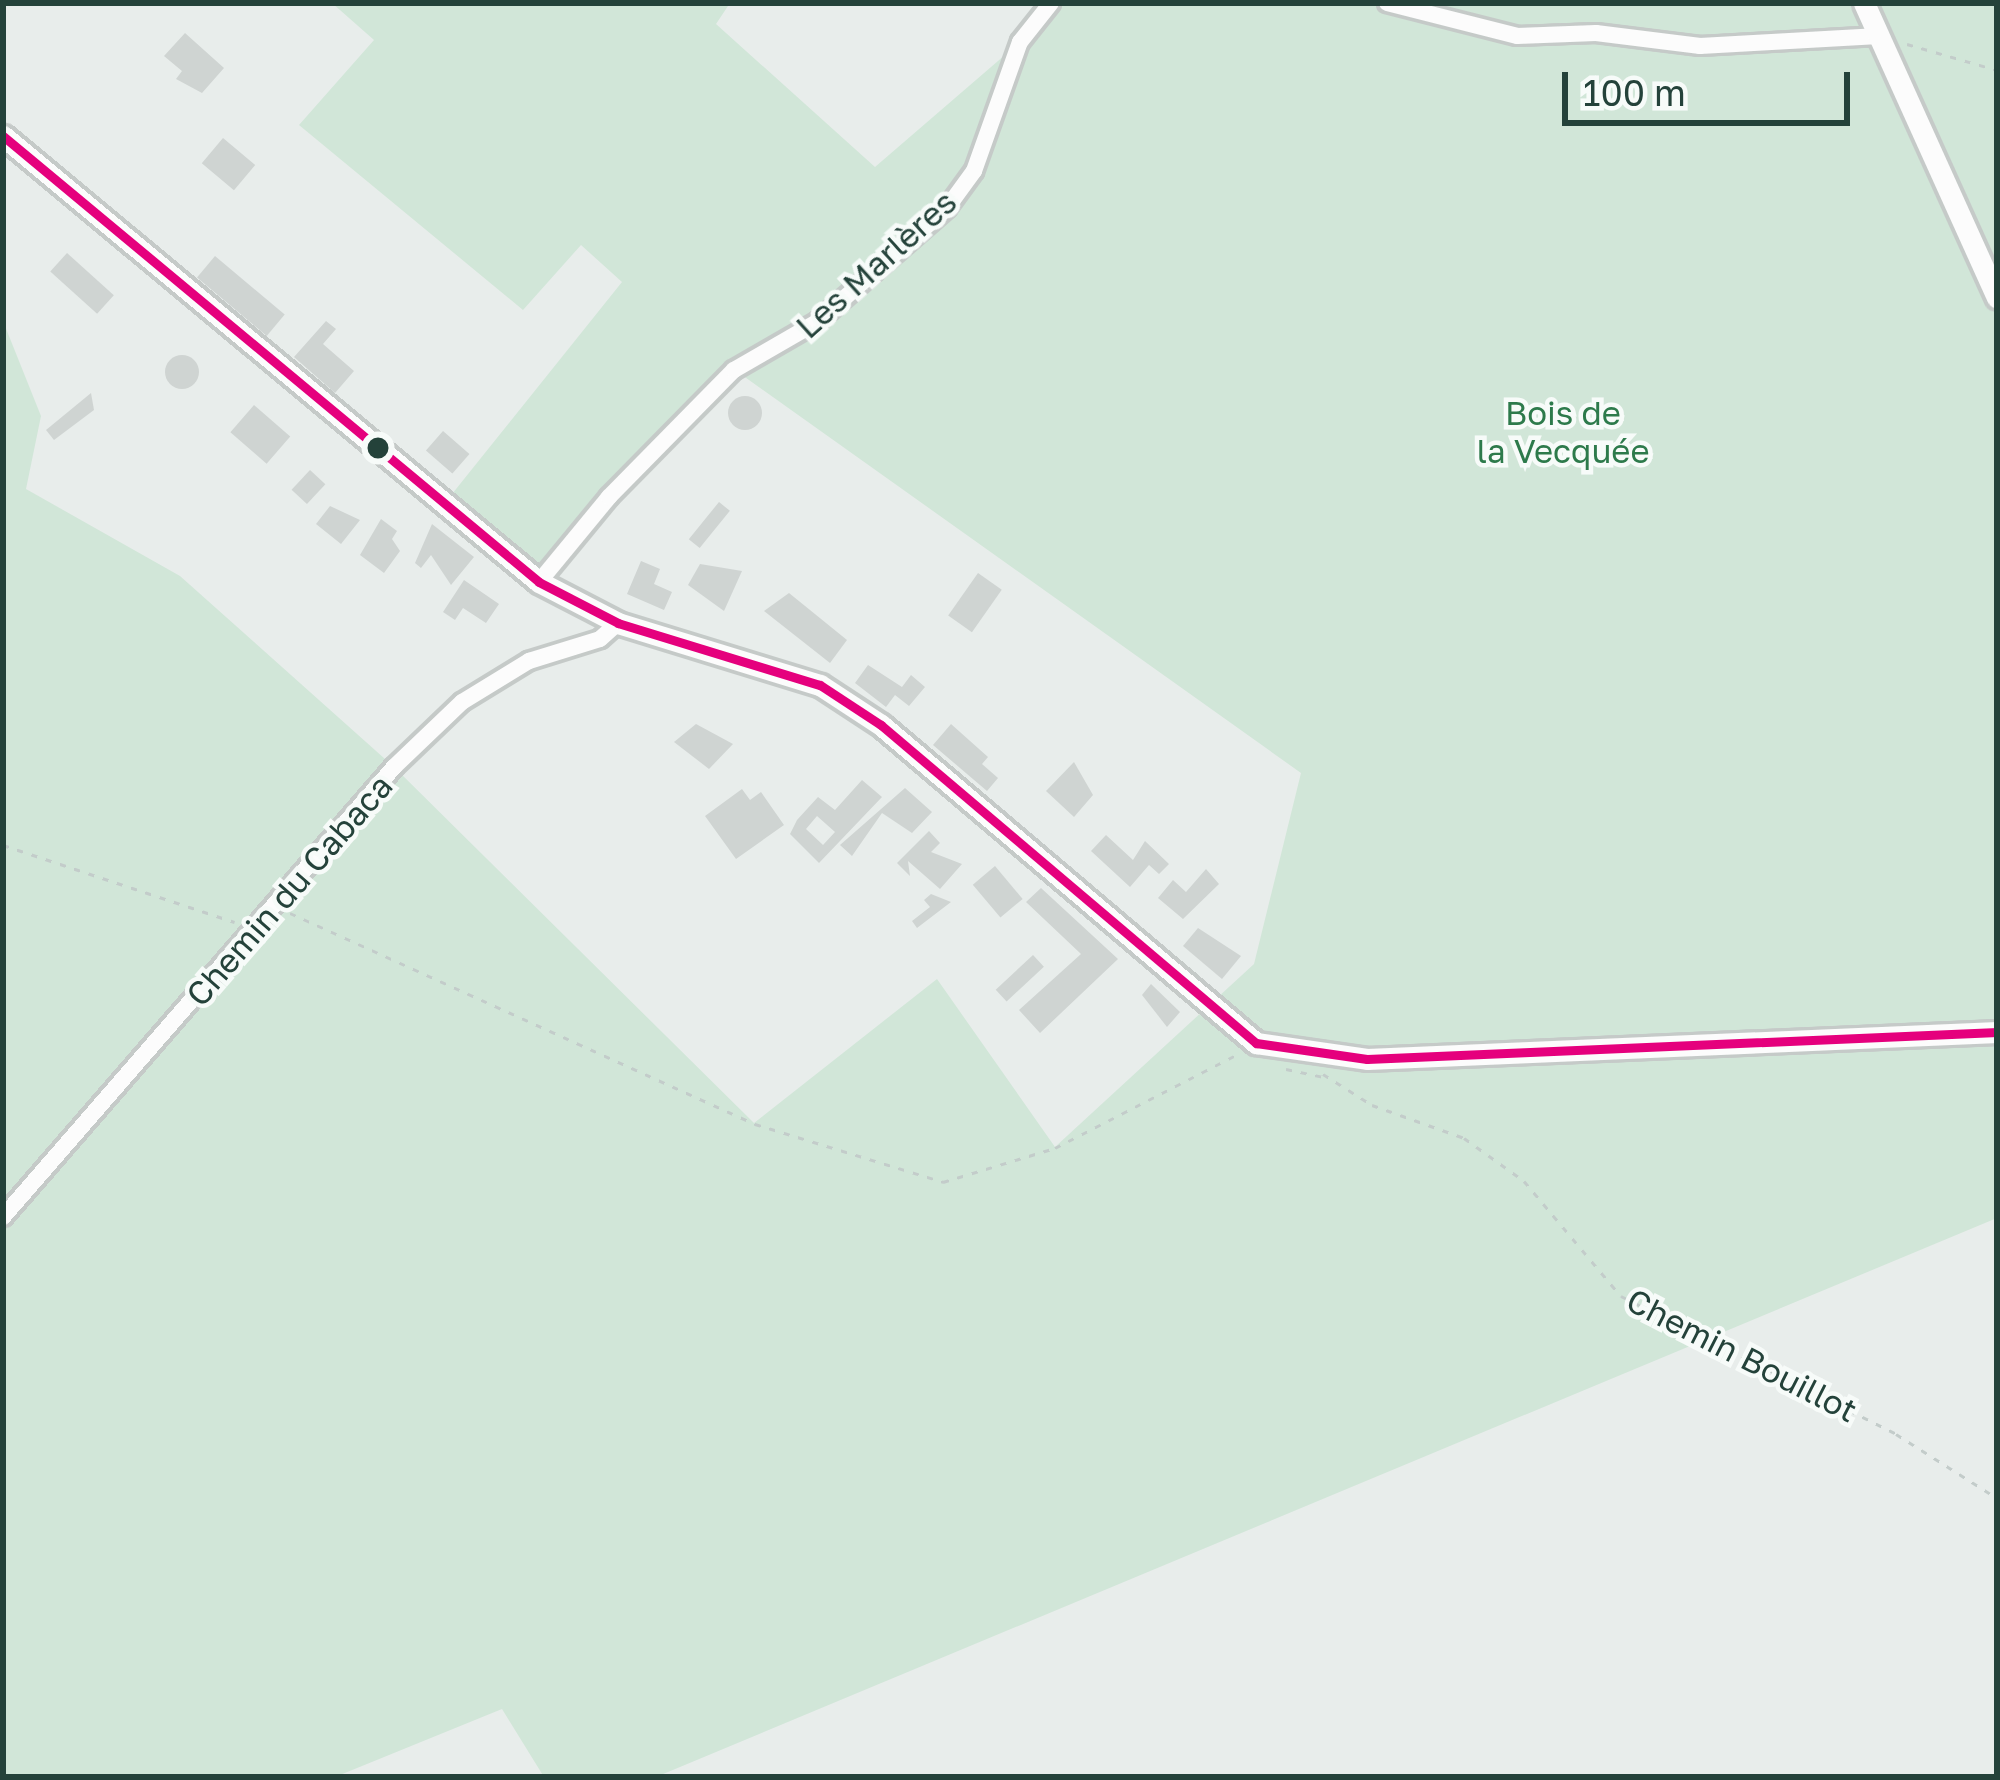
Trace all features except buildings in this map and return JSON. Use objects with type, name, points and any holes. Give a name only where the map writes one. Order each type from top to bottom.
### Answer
[{"type":"main road","points":[[1864,3],[1997,298]]},
{"type":"main road","points":[[3,136],[539,582],[618,622],[820,685],[880,725],[1215,1015],[1256,1043],[1307,1055],[1439,1057],[1997,1032]]},
{"type":"street","name":"Les Marlères","points":[[539,582],[609,496],[734,370],[802,333],[947,208],[974,171],[1020,42],[1051,3]]},
{"type":"street","points":[[1387,3],[1517,36],[1596,33],[1700,46],[1879,36]]},
{"type":"street","name":"Chemin du Cabaca","points":[[3,1217],[394,767],[462,702],[529,661],[600,639],[618,622]]},
{"type":"path","points":[[1879,36],[1997,70]]},
{"type":"path","points":[[3,845],[257,929]]},
{"type":"path","points":[[277,907],[755,1124],[943,1182],[1055,1148],[1239,1054]]},
{"type":"path","name":"Chemin Bouillot","points":[[1326,1077],[1372,1105],[1464,1138],[1524,1181],[1621,1296],[1897,1434],[1997,1498]]},
{"type":"green space","name":"Bois de la Vecquée","points":[[332,3],[730,3],[716,24],[875,167],[1020,42],[1051,3],[1997,3],[1997,1218],[656,1777],[544,1777],[502,1709],[335,1777],[3,1777],[3,321],[41,416],[26,489],[180,576],[394,767],[754,1123],[937,979],[1055,1147],[1254,964],[1301,773],[735,370],[539,582],[444,504],[622,282],[581,245],[523,310],[299,125],[374,40]]},
{"type":"transit line","points":[[3,136],[539,582],[618,623],[820,685],[881,725],[1256,1043],[1367,1059],[1997,1032]]}]
